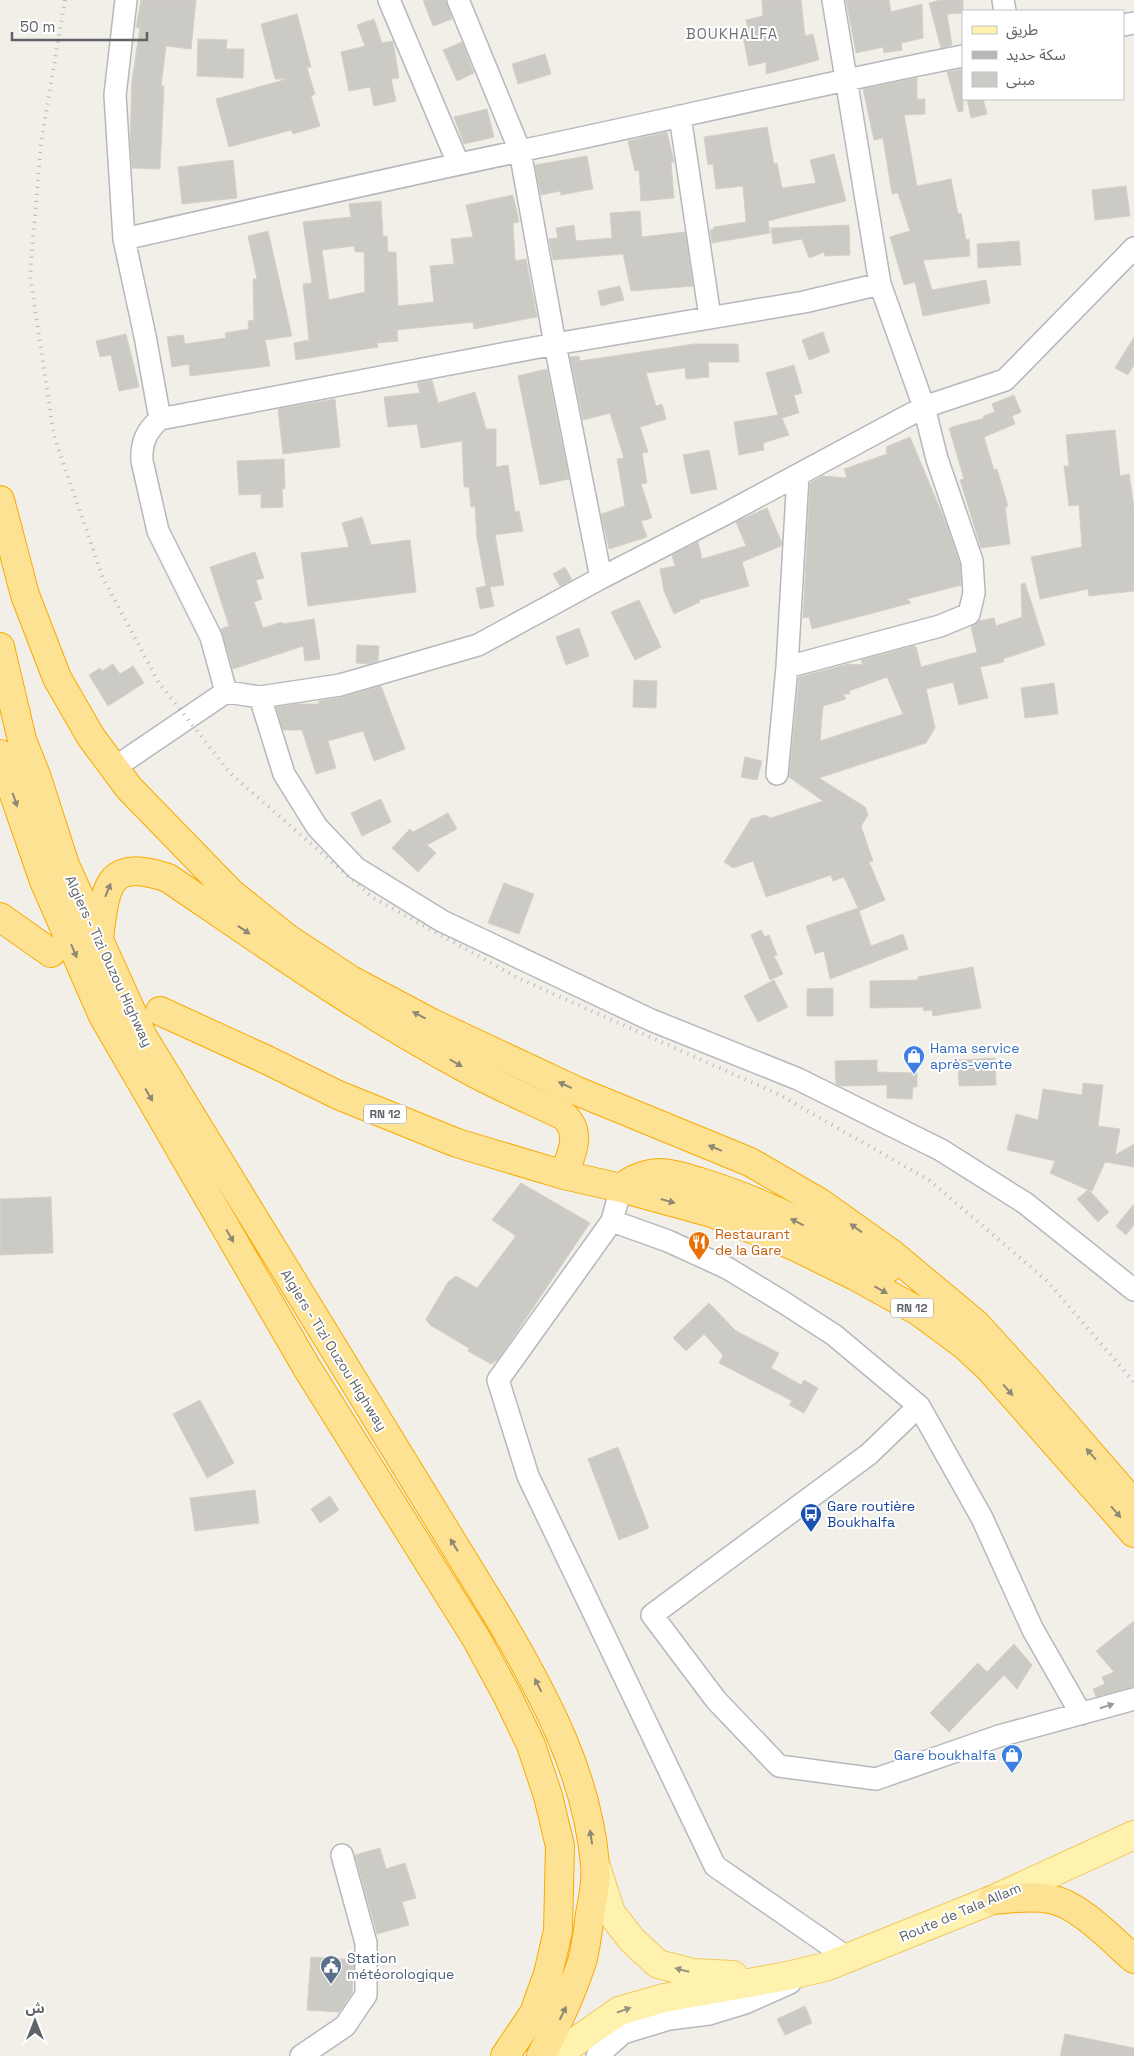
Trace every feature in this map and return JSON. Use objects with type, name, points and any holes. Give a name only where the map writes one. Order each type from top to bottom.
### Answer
[{"type":"highway","points":[[0,500],[25,595],[57,678],[91,738],[129,788],[231,893],[287,938],[351,980],[432,1023],[577,1091],[750,1162],[819,1202],[892,1254],[976,1324]]},
{"type":"highway","name":"Algiers - Tizi Ouzou Highway","points":[[0,647],[22,740],[37,778],[65,865],[143,1037],[538,1684],[563,1740],[587,1807],[596,1867],[592,1906],[582,1960],[566,2007],[541,2056]]},
{"type":"highway","name":"Algiers - Tizi Ouzou Highway","points":[[0,754],[44,881],[103,1016],[307,1368],[476,1638],[531,1745],[548,1796],[560,1846],[558,1931],[548,1974],[534,2013],[505,2056]]},
{"type":"highway","points":[[99,938],[105,895],[109,884],[118,876],[132,871],[150,872],[168,878],[327,987],[387,1024],[466,1069],[564,1116],[570,1122],[576,1137],[564,1175]]},
{"type":"highway","points":[[0,917],[51,953]]},
{"type":"highway","name":"RN 12","points":[[160,1011],[338,1095],[457,1143],[564,1175],[621,1188],[712,1213],[794,1246],[855,1276],[918,1311],[964,1345],[989,1368],[1134,1533]]},
{"type":"highway","name":"RN 12","points":[[621,1188],[638,1177],[658,1173],[674,1175],[723,1189],[776,1211],[835,1240],[903,1278],[976,1324],[1134,1504]]},
{"type":"highway","points":[[992,1900],[1036,1897],[1064,1903],[1077,1910],[1134,1960]]},
{"type":"main road","name":"Route de Tala Allam","points":[[782,1977],[837,1962],[992,1900],[1134,1835]]},
{"type":"main road","points":[[596,1867],[611,1913],[632,1940],[658,1964],[693,1973],[782,1977]]},
{"type":"main road","points":[[555,2056],[619,2011],[664,1998],[782,1977]]},
{"type":"street","points":[[126,0],[115,95],[124,239],[145,336],[160,419]]},
{"type":"street","points":[[389,0],[458,163]]},
{"type":"street","points":[[458,0],[520,151],[554,344],[601,578]]},
{"type":"street","points":[[787,667],[940,626],[970,614],[974,593],[972,561],[936,460],[924,407],[880,284],[833,0]]},
{"type":"street","points":[[124,239],[458,163],[845,79],[962,56]]},
{"type":"street","points":[[680,116],[710,317]]},
{"type":"street","points":[[114,768],[226,692],[260,697],[340,685],[478,646],[601,578],[924,407],[1005,380],[1134,248]]},
{"type":"street","points":[[226,692],[212,637],[158,530],[141,452],[146,435],[151,427],[160,419],[554,344],[804,302],[880,284]]},
{"type":"street","points":[[777,774],[787,667],[798,475]]},
{"type":"street","points":[[260,697],[284,774],[317,827],[356,868],[442,921],[651,1020],[798,1079],[941,1150],[1025,1203],[1134,1290]]},
{"type":"street","points":[[597,2056],[623,2033],[669,2019],[709,2014],[745,2002],[837,1962],[715,1866],[528,1476],[498,1380],[612,1221],[621,1188]]},
{"type":"street","points":[[612,1221],[668,1241],[727,1268],[767,1292],[834,1335],[920,1406],[982,1518],[1033,1630],[1080,1714]]},
{"type":"street","points":[[920,1406],[869,1454],[652,1615],[716,1700],[779,1766],[876,1779],[999,1736],[1134,1698]]},
{"type":"street","points":[[301,2056],[345,2026],[366,1995],[366,1943],[342,1855]]},
{"type":"building","points":[[141,0],[196,0],[191,49],[166,46],[161,86],[164,86],[160,169],[132,168],[130,140],[132,80],[140,28],[136,27]]},
{"type":"building","points":[[423,0],[446,0],[452,19],[433,26]]},
{"type":"building","points":[[762,0],[801,0],[805,36],[813,34],[819,60],[766,74],[766,62],[749,66],[743,37],[750,36],[746,20],[763,16]]},
{"type":"building","points":[[846,0],[889,0],[891,12],[922,4],[923,38],[901,43],[902,50],[884,53],[883,47],[856,53]]},
{"type":"building","points":[[940,0],[963,0],[962,13],[947,14],[952,45],[941,48],[929,3]]},
{"type":"building","points":[[297,14],[311,67],[307,68],[315,94],[311,96],[320,126],[293,134],[291,130],[229,147],[216,99],[287,79],[275,79],[261,24]]},
{"type":"building","points":[[374,19],[382,43],[393,41],[399,78],[391,79],[396,101],[374,106],[370,87],[349,91],[341,52],[365,46],[357,25]]},
{"type":"building","points":[[198,39],[227,40],[226,49],[244,49],[243,78],[197,76]]},
{"type":"building","points":[[462,42],[474,73],[457,81],[443,50]]},
{"type":"building","points":[[545,54],[551,74],[518,84],[512,64]]},
{"type":"building","points":[[962,69],[963,111],[958,112],[947,72]]},
{"type":"building","points":[[917,78],[917,99],[925,99],[925,114],[904,115],[917,186],[951,179],[958,214],[961,213],[966,240],[969,239],[970,256],[923,260],[932,290],[986,280],[990,303],[923,316],[915,282],[904,285],[890,237],[910,231],[898,193],[892,194],[883,138],[874,140],[863,89]]},
{"type":"building","points":[[967,100],[983,100],[987,114],[971,118]]},
{"type":"building","points":[[487,109],[494,137],[464,144],[454,117]]},
{"type":"building","points":[[767,127],[774,164],[777,163],[782,188],[816,183],[810,160],[834,154],[846,201],[768,221],[770,233],[712,243],[710,230],[714,229],[714,227],[746,222],[743,186],[716,189],[713,164],[708,165],[704,137]]},
{"type":"building","points":[[667,132],[674,162],[671,162],[674,198],[641,201],[639,170],[635,171],[628,141]]},
{"type":"building","points":[[587,156],[593,189],[561,195],[560,191],[541,195],[535,165]]},
{"type":"building","points":[[233,160],[237,198],[182,204],[178,167]]},
{"type":"building","points":[[1126,186],[1130,216],[1095,220],[1092,190]]},
{"type":"building","points":[[513,195],[519,222],[513,223],[515,261],[526,259],[537,317],[474,329],[473,322],[397,330],[398,341],[377,343],[378,347],[296,360],[294,343],[309,340],[303,284],[312,283],[303,222],[351,217],[349,204],[381,201],[383,236],[387,236],[388,252],[396,252],[398,306],[434,302],[430,266],[454,264],[451,239],[473,237],[466,205]],"holes":[[[354,246],[355,252],[364,252],[365,292],[329,300],[322,250]]]},
{"type":"building","points":[[640,211],[642,237],[685,232],[693,286],[631,291],[623,254],[553,260],[549,239],[558,238],[556,228],[574,225],[576,241],[612,238],[610,213]]},
{"type":"building","points":[[849,225],[850,255],[825,256],[824,252],[809,258],[802,239],[773,244],[771,228]]},
{"type":"building","points":[[268,231],[292,336],[265,340],[270,366],[190,376],[189,364],[172,367],[167,337],[183,335],[185,344],[226,338],[225,333],[249,329],[248,321],[254,320],[253,279],[257,279],[248,236]]},
{"type":"building","points":[[1019,241],[1021,265],[978,268],[977,244]]},
{"type":"building","points":[[620,286],[624,300],[601,306],[598,291]]},
{"type":"building","points":[[823,332],[830,352],[809,360],[802,340]]},
{"type":"building","points":[[126,334],[139,387],[119,391],[111,355],[100,357],[96,341]]},
{"type":"building","points":[[1134,337],[1134,365],[1128,375],[1115,368]]},
{"type":"building","points":[[694,344],[738,344],[739,362],[708,362],[709,377],[686,379],[685,368],[646,373],[656,406],[662,404],[666,419],[640,427],[648,452],[642,453],[647,483],[641,484],[652,518],[641,521],[647,537],[609,549],[601,514],[625,506],[617,459],[624,458],[610,413],[583,420],[570,357],[579,356],[580,361]]},
{"type":"building","points":[[794,365],[802,393],[794,395],[799,413],[782,418],[789,435],[763,443],[764,450],[739,455],[734,422],[778,415],[766,373]]},
{"type":"building","points":[[547,369],[569,479],[540,485],[518,376]]},
{"type":"building","points":[[432,380],[438,403],[475,392],[486,429],[496,429],[496,467],[508,465],[515,512],[519,511],[523,531],[495,535],[504,585],[490,587],[494,606],[480,609],[476,588],[486,586],[477,538],[475,506],[471,507],[469,487],[464,487],[462,441],[421,448],[417,424],[388,427],[384,397],[420,393],[417,383]]},
{"type":"building","points":[[1014,395],[1021,412],[1012,416],[1015,424],[984,437],[994,470],[997,469],[1008,506],[1005,507],[1010,544],[981,548],[960,480],[964,479],[949,428],[984,418],[983,416],[995,412],[992,404]]},
{"type":"building","points":[[335,399],[340,447],[283,454],[278,409]]},
{"type":"building","points":[[1115,430],[1120,476],[1129,474],[1134,507],[1134,591],[1089,596],[1088,589],[1040,599],[1031,557],[1082,547],[1079,505],[1069,506],[1064,466],[1069,466],[1066,435]]},
{"type":"building","points":[[910,437],[944,518],[960,563],[961,585],[907,599],[911,603],[812,629],[809,617],[803,618],[810,483],[823,476],[847,478],[844,469],[887,454],[886,447]]},
{"type":"building","points":[[709,450],[717,489],[691,494],[683,455]]},
{"type":"building","points":[[284,459],[285,489],[282,489],[283,507],[261,508],[261,494],[239,495],[237,461]]},
{"type":"building","points":[[767,508],[782,543],[781,546],[742,562],[749,586],[699,600],[700,602],[674,614],[664,591],[660,569],[675,566],[672,555],[698,542],[702,559],[746,546],[736,522]]},
{"type":"building","points":[[362,517],[371,545],[410,540],[416,592],[308,606],[301,553],[349,547],[342,523]]},
{"type":"building","points":[[255,552],[264,578],[256,580],[262,599],[254,602],[263,628],[282,622],[283,624],[314,619],[320,659],[305,661],[303,646],[233,669],[221,629],[229,626],[210,567]]},
{"type":"building","points":[[565,567],[572,580],[560,586],[553,574]]},
{"type":"building","points":[[1025,583],[1045,645],[1003,659],[1004,662],[980,667],[988,698],[959,705],[953,682],[926,689],[935,728],[926,743],[819,778],[865,807],[868,815],[861,826],[873,861],[869,862],[885,900],[859,911],[871,946],[903,934],[908,949],[830,979],[824,951],[815,954],[806,926],[858,908],[844,877],[833,881],[831,875],[766,897],[753,861],[733,868],[724,862],[751,819],[765,815],[771,818],[823,801],[789,777],[799,677],[848,664],[863,665],[861,660],[914,646],[916,647],[921,667],[977,652],[971,627],[979,621],[994,618],[996,626],[1022,617],[1021,584]],"holes":[[[887,677],[903,714],[820,741],[823,706],[846,699],[843,694],[850,694],[849,691]]]},
{"type":"building","points":[[639,600],[661,647],[635,660],[611,612]]},
{"type":"building","points":[[579,628],[589,656],[566,665],[556,637]]},
{"type":"building","points":[[357,645],[379,646],[378,661],[368,664],[356,663]]},
{"type":"building","points":[[113,664],[120,674],[133,666],[144,683],[108,706],[89,675],[100,668],[102,671]]},
{"type":"building","points":[[634,680],[657,681],[656,708],[633,707]]},
{"type":"building","points":[[1054,683],[1058,714],[1025,718],[1021,688]]},
{"type":"building","points":[[381,686],[405,749],[374,761],[363,731],[328,741],[336,768],[316,774],[302,730],[283,730],[276,707],[297,704],[319,704],[319,701],[343,697]]},
{"type":"building","points":[[745,757],[762,761],[757,780],[741,777]]},
{"type":"building","points":[[381,799],[391,822],[362,836],[351,813]]},
{"type":"building","points":[[448,813],[457,829],[427,845],[436,853],[418,872],[392,848],[410,829],[413,832]]},
{"type":"building","points":[[504,883],[534,894],[519,934],[488,923]]},
{"type":"building","points":[[761,930],[765,937],[769,935],[777,955],[774,956],[783,974],[770,980],[751,935]]},
{"type":"building","points":[[973,967],[981,1008],[933,1016],[932,1010],[924,1011],[923,1007],[870,1008],[870,981],[918,980],[918,977]]},
{"type":"building","points":[[774,980],[788,1007],[758,1022],[744,996]]},
{"type":"building","points":[[833,988],[833,1016],[807,1016],[807,989]]},
{"type":"building","points":[[995,1058],[996,1085],[959,1086],[958,1060]]},
{"type":"building","points":[[877,1060],[877,1072],[917,1073],[917,1087],[913,1087],[912,1099],[887,1098],[887,1085],[841,1086],[836,1084],[835,1061]]},
{"type":"building","points":[[1083,1083],[1103,1085],[1098,1126],[1120,1129],[1115,1155],[1134,1144],[1134,1167],[1105,1162],[1092,1191],[1089,1190],[1109,1212],[1098,1222],[1077,1199],[1088,1190],[1050,1173],[1055,1161],[1007,1150],[1016,1114],[1038,1120],[1043,1089],[1082,1095]]},
{"type":"building","points":[[521,1183],[590,1223],[510,1342],[497,1360],[491,1364],[468,1351],[469,1348],[430,1325],[426,1319],[448,1282],[456,1276],[477,1288],[516,1236],[492,1220]]},
{"type":"building","points":[[51,1197],[53,1253],[0,1255],[0,1199]]},
{"type":"building","points":[[1134,1204],[1134,1225],[1126,1235],[1116,1226]]},
{"type":"building","points":[[709,1303],[736,1331],[779,1353],[771,1368],[801,1385],[804,1380],[818,1388],[804,1413],[789,1405],[792,1401],[719,1363],[723,1355],[704,1334],[686,1351],[673,1338]]},
{"type":"building","points":[[200,1400],[234,1463],[207,1478],[173,1414]]},
{"type":"building","points":[[618,1447],[649,1528],[619,1540],[588,1459]]},
{"type":"building","points":[[255,1490],[259,1523],[195,1531],[190,1498]]},
{"type":"building","points":[[330,1496],[339,1510],[320,1523],[311,1509]]},
{"type":"building","points":[[1134,1621],[1134,1687],[1096,1697],[1093,1689],[1105,1684],[1102,1677],[1114,1672],[1096,1651]]},
{"type":"building","points":[[1014,1644],[1032,1665],[1017,1689],[1004,1675],[949,1732],[930,1713],[978,1663],[987,1672]]},
{"type":"building","points":[[380,1848],[386,1869],[405,1863],[416,1898],[402,1902],[409,1925],[377,1934],[355,1855]]},
{"type":"building","name":"Station météorologique","points":[[311,1957],[354,1960],[352,1993],[339,2012],[307,2010]]},
{"type":"building","points":[[805,2006],[812,2023],[785,2035],[777,2019]]},
{"type":"building","points":[[1065,2034],[1134,2048],[1134,2056],[1060,2056]]},
{"type":"railway","points":[[65,0],[41,143],[30,275],[54,436],[103,578],[159,683],[231,774],[372,897],[520,979],[778,1094],[929,1180],[1046,1280],[1134,1382]]},
{"type":"place","name":"Hama service après-vente","points":[[914,1075]]},
{"type":"place","name":"Restaurant de la Gare","points":[[699,1261]]},
{"type":"place","name":"Gare routière Boukhalfa","points":[[811,1533]]},
{"type":"place","name":"Gare boukhalfa","points":[[1012,1774]]},
{"type":"place","name":"Station météorologique","points":[[331,1985]]},
{"type":"district","name":"BOUKHALFA","points":[[732,34]]}]
